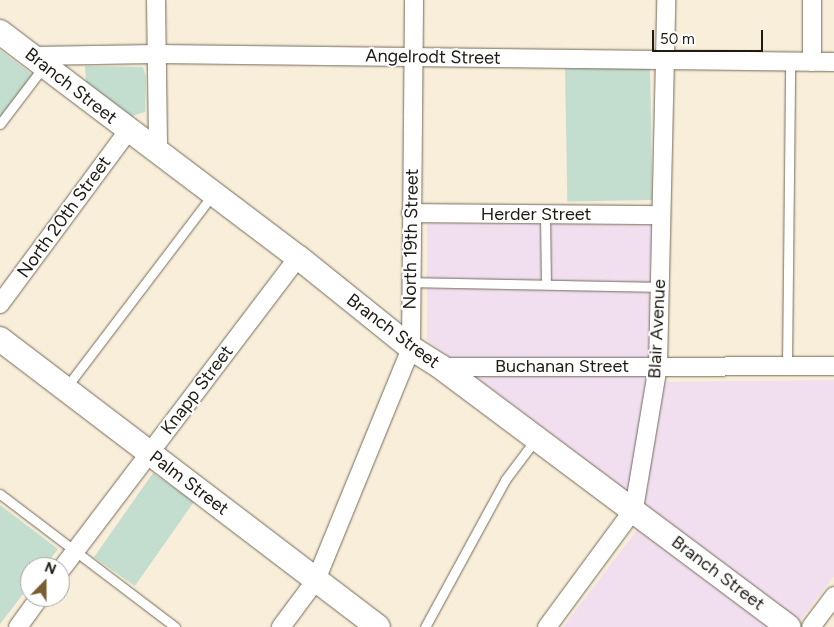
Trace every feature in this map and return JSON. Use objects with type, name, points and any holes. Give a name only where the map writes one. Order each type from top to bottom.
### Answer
[{"type":"street","points":[[156,0],[158,152]]},
{"type":"street","name":"North 19th Street","points":[[281,627],[316,580],[411,348],[410,282],[414,0]]},
{"type":"street","name":"Blair Avenue","points":[[547,627],[634,509],[658,366],[666,0]]},
{"type":"street","points":[[812,0],[812,62]]},
{"type":"street","name":"Branch Street","points":[[0,32],[128,131],[298,257],[411,348],[440,366],[634,509],[788,627]]},
{"type":"street","name":"Angelrodt Street","points":[[39,61],[156,54],[665,58],[834,62]]},
{"type":"street","name":"North 20th Street","points":[[0,304],[128,131]]},
{"type":"street","name":"Herder Street","points":[[411,213],[661,215]]},
{"type":"street","name":"Knapp Street","points":[[70,557],[298,257]]},
{"type":"street","name":"Palm Street","points":[[0,339],[378,627]]},
{"type":"street","name":"Buchanan Street","points":[[440,366],[834,366]]},
{"type":"street","points":[[811,627],[834,596]]},
{"type":"street","points":[[18,627],[33,607]]},
{"type":"lane","points":[[0,124],[39,61]]},
{"type":"lane","points":[[787,367],[790,62]]},
{"type":"lane","points":[[65,388],[213,194]]},
{"type":"lane","points":[[545,214],[546,284]]},
{"type":"lane","points":[[410,282],[659,287]]},
{"type":"lane","points":[[426,627],[505,480],[536,437]]},
{"type":"lane","points":[[0,494],[175,627]]},
{"type":"shaded area","points":[[427,223],[660,225],[655,382],[834,380],[834,576],[795,627],[563,627],[646,518],[634,509],[618,484],[427,340]]},
{"type":"green space","points":[[0,50],[33,75],[0,119]]},
{"type":"green space","points":[[85,66],[143,67],[146,77],[145,112],[132,116],[86,82]]},
{"type":"green space","points":[[650,67],[652,200],[567,201],[565,68]]},
{"type":"green space","points":[[153,473],[194,502],[135,586],[94,557]]},
{"type":"green space","points":[[0,505],[58,549],[52,557],[20,557],[20,598],[0,624]]}]
